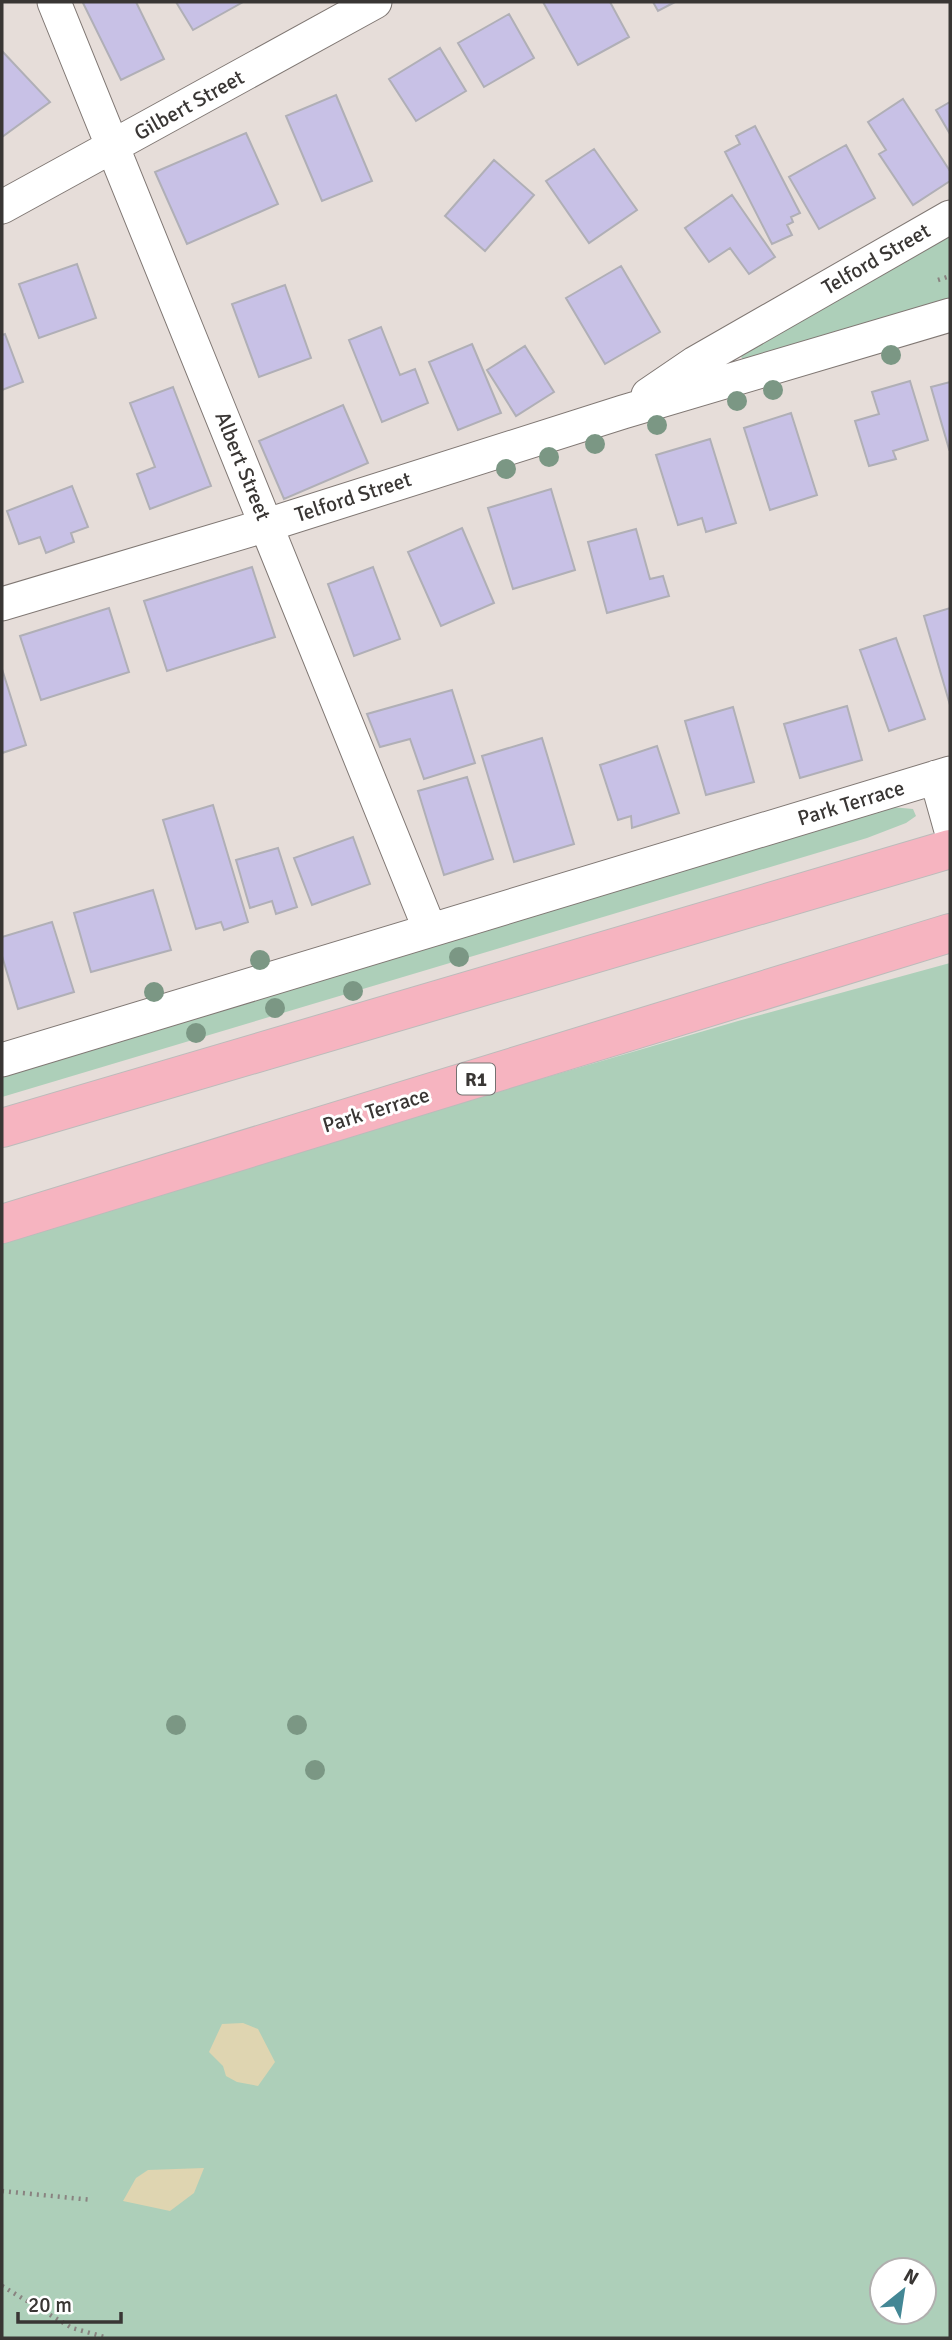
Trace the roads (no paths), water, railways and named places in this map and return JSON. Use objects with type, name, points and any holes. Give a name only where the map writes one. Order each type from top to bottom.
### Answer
[{"type":"highway","points":[[2,1128],[950,849]]},
{"type":"highway","name":"Park Terrace","points":[[2,1224],[950,933]]},
{"type":"street","name":"Albert Street","points":[[54,2],[430,930]]},
{"type":"street","name":"Gilbert Street","points":[[2,207],[375,2]]},
{"type":"street","name":"Telford Street","points":[[624,412],[695,363],[950,217]]},
{"type":"street","name":"Telford Street","points":[[2,604],[267,525],[624,412],[950,315]]},
{"type":"street","name":"Park Terrace","points":[[2,1060],[943,775],[950,827]]}]
